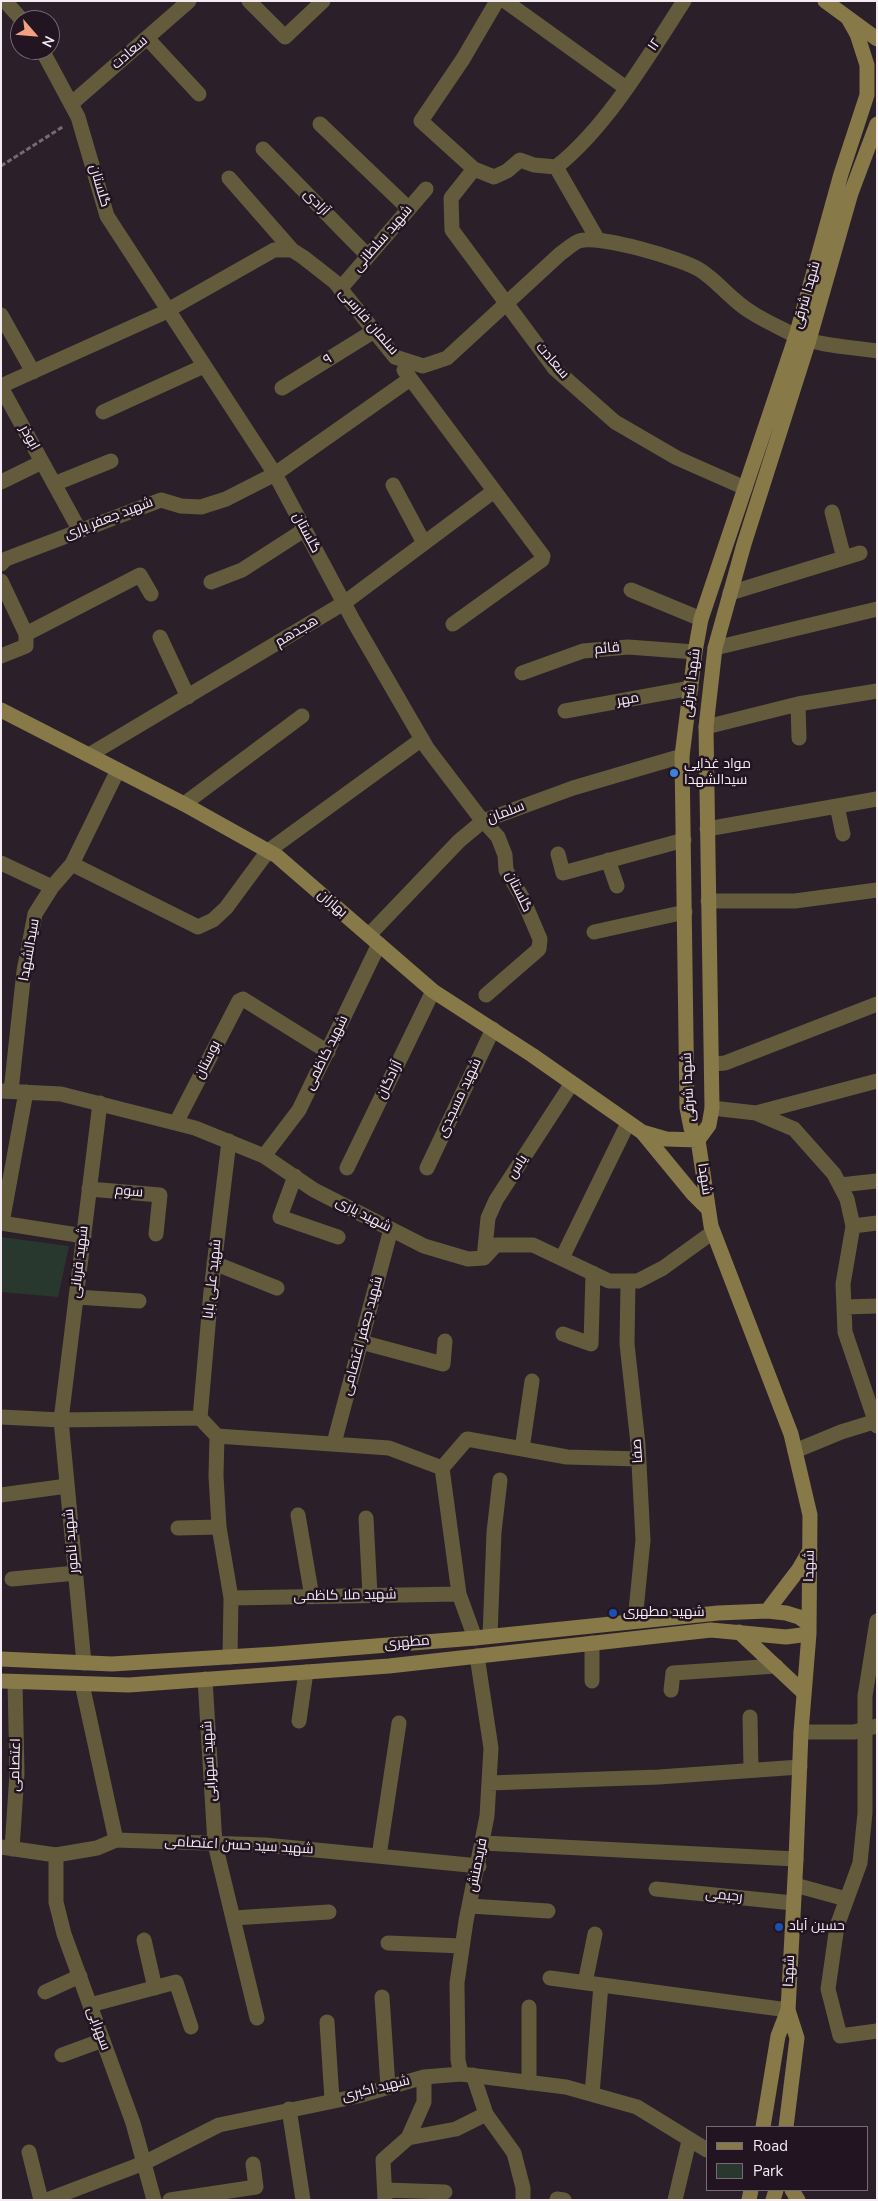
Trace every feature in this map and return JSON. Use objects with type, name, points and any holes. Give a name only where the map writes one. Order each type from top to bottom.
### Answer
[{"type":"main road","points":[[825,1],[877,39]]},
{"type":"main road","name":"شهدا شرقی","points":[[802,338],[746,488],[701,620],[695,652],[682,756],[687,1108],[691,1128],[698,1140],[710,1125],[712,1108],[713,1064],[708,901],[706,727],[715,648],[844,191],[867,95],[866,65],[857,34],[848,18]]},
{"type":"main road","name":"شهدا شرقی","points":[[844,191],[877,124]]},
{"type":"main road","name":"بهاران","points":[[1,710],[184,804],[277,856],[434,991],[642,1132]]},
{"type":"main road","points":[[642,1132],[666,1139],[698,1140]]},
{"type":"main road","points":[[642,1132],[693,1194],[708,1209]]},
{"type":"main road","name":"شهدا","points":[[698,1140],[713,1232],[791,1434],[810,1515],[809,1629],[800,1732],[795,1885],[788,2010],[778,2036],[763,2126]]},
{"type":"main road","points":[[767,1611],[799,1569],[811,1549]]},
{"type":"main road","name":"مطهری","points":[[1,1659],[112,1664],[230,1657],[474,1638],[718,1612],[767,1611],[786,1613],[799,1617],[809,1629],[786,1637],[712,1630],[389,1666],[129,1686],[8,1682]]},
{"type":"main road","points":[[739,1632],[803,1692]]},
{"type":"main road","points":[[474,1638],[477,1656]]},
{"type":"main road","name":"شهدا","points":[[786,2126],[797,2038],[788,2010]]},
{"type":"street","name":"سعادت","points":[[74,110],[147,38],[189,1]]},
{"type":"street","points":[[249,1],[285,37],[323,1]]},
{"type":"street","points":[[497,1],[464,59],[421,121],[474,169],[494,177],[506,171],[520,160],[534,165],[556,167],[598,240]]},
{"type":"street","points":[[505,1],[626,88]]},
{"type":"street","name":"۱۲","points":[[556,167],[574,154],[626,88],[684,1]]},
{"type":"street","points":[[147,38],[199,94]]},
{"type":"street","name":"گلستان","points":[[47,60],[74,110],[107,216],[275,474],[344,604],[422,739],[483,821],[498,838],[505,855],[506,870],[522,897],[540,939],[539,949],[486,995]]},
{"type":"street","points":[[320,124],[409,208]]},
{"type":"street","name":"آزادی","points":[[263,149],[368,256]]},
{"type":"street","name":"سعادت","points":[[474,169],[452,198],[452,230],[555,369],[615,422],[677,458],[746,488]]},
{"type":"street","name":"سلمان فارسی","points":[[229,178],[292,250],[303,257],[340,289],[395,357],[423,366],[448,358],[560,254],[579,240],[598,240],[653,252],[699,269],[720,285],[742,306],[802,338],[877,352]]},
{"type":"street","name":"شهید سلطانی","points":[[340,289],[426,189]]},
{"type":"street","points":[[1,387],[168,310],[274,250],[292,250]]},
{"type":"street","points":[[1,315],[33,372]]},
{"type":"street","name":"۹","points":[[282,388],[374,331]]},
{"type":"street","points":[[395,357],[543,556],[542,560],[453,624]]},
{"type":"street","points":[[103,412],[204,366]]},
{"type":"street","name":"شهید جعفر یاری","points":[[1,564],[6,559],[161,500],[181,506],[201,507],[226,499],[275,474],[410,379]]},
{"type":"street","name":"ابوذر","points":[[1,387],[80,531]]},
{"type":"street","points":[[54,484],[111,461]]},
{"type":"street","name":"ابوذر","points":[[1,482],[42,462]]},
{"type":"street","points":[[393,485],[424,543]]},
{"type":"street","name":"هجدهم","points":[[89,755],[344,604],[494,491]]},
{"type":"street","points":[[832,512],[844,558]]},
{"type":"street","points":[[211,582],[242,570],[304,530]]},
{"type":"street","points":[[730,593],[860,553]]},
{"type":"street","points":[[26,634],[140,575],[151,594]]},
{"type":"street","points":[[1,581],[26,634],[26,646],[1,656]]},
{"type":"street","points":[[630,590],[701,620]]},
{"type":"street","points":[[715,648],[877,609]]},
{"type":"street","points":[[160,637],[188,697]]},
{"type":"street","name":"قائم","points":[[522,673],[583,652],[628,647],[695,652]]},
{"type":"street","name":"مهر","points":[[565,711],[691,688]]},
{"type":"street","points":[[706,727],[798,704],[877,691]]},
{"type":"street","points":[[798,704],[799,738]]},
{"type":"street","points":[[184,804],[302,716]]},
{"type":"street","points":[[72,864],[198,927],[213,920],[226,908],[268,851],[422,739]]},
{"type":"street","name":"سلمان","points":[[374,940],[459,841],[483,821],[574,788],[682,756]]},
{"type":"street","name":"سیدالشهدا","points":[[2,1223],[24,971],[35,914],[52,886],[72,864],[118,770]]},
{"type":"street","points":[[707,829],[877,799]]},
{"type":"street","points":[[837,806],[843,834]]},
{"type":"street","points":[[558,854],[563,873],[684,840]]},
{"type":"street","points":[[608,860],[617,886]]},
{"type":"street","points":[[1,863],[52,886]]},
{"type":"street","points":[[708,901],[795,901],[877,890]]},
{"type":"street","points":[[594,932],[685,912]]},
{"type":"street","name":"شهید کاظمی","points":[[264,1156],[299,1110],[328,1052],[374,940]]},
{"type":"street","name":"آزادگان","points":[[346,1168],[434,991]]},
{"type":"street","name":"بوستان","points":[[176,1123],[239,1001],[243,999],[328,1052]]},
{"type":"street","points":[[713,1064],[725,1063],[877,1004]]},
{"type":"street","name":"شهید مسجدی","points":[[427,1168],[492,1029]]},
{"type":"street","points":[[756,1113],[877,1081]]},
{"type":"street","name":"یاس","points":[[484,1258],[488,1218],[496,1200],[572,1083]]},
{"type":"street","name":"شهید یاری","points":[[13,1091],[61,1094],[195,1128],[264,1156],[314,1190],[424,1246],[468,1259],[484,1258]]},
{"type":"street","name":"شهید قربانی","points":[[61,1420],[100,1104]]},
{"type":"street","points":[[712,1108],[756,1113],[794,1129],[834,1174],[847,1199],[853,1226],[843,1284],[845,1332],[876,1423],[841,1432],[795,1451]]},
{"type":"street","points":[[562,1258],[628,1122]]},
{"type":"street","name":"شهید علی بابا","points":[[200,1418],[214,1264],[228,1141]]},
{"type":"street","points":[[295,1176],[280,1217],[338,1237]]},
{"type":"street","points":[[840,1185],[877,1181]]},
{"type":"street","name":"سوم","points":[[89,1189],[160,1195],[156,1234]]},
{"type":"street","points":[[2,1223],[84,1236]]},
{"type":"street","points":[[853,1226],[877,1224]]},
{"type":"street","name":"شهید جعفر اعتصامی","points":[[334,1443],[391,1229]]},
{"type":"street","points":[[484,1258],[496,1245],[533,1245],[609,1281],[638,1281],[663,1268],[713,1232]]},
{"type":"street","points":[[214,1264],[277,1288]]},
{"type":"street","points":[[562,1334],[591,1344],[593,1273]]},
{"type":"street","name":"صفا","points":[[628,1281],[627,1344],[639,1459],[643,1540],[635,1621]]},
{"type":"street","points":[[76,1297],[139,1302]]},
{"type":"street","points":[[844,1307],[877,1306]]},
{"type":"street","points":[[361,1342],[443,1364],[445,1341]]},
{"type":"street","points":[[522,1449],[532,1381]]},
{"type":"street","points":[[1,1417],[61,1420],[200,1418],[217,1436],[219,1527],[230,1598],[230,1657]]},
{"type":"street","name":"شهید نامور","points":[[61,1420],[84,1663]]},
{"type":"street","points":[[217,1436],[389,1448],[442,1468]]},
{"type":"street","points":[[474,1638],[459,1594],[442,1468],[466,1439],[567,1458],[639,1459]]},
{"type":"street","points":[[490,1636],[494,1574],[494,1532],[500,1480]]},
{"type":"street","points":[[1,1496],[67,1486]]},
{"type":"street","points":[[298,1515],[312,1596]]},
{"type":"street","points":[[366,1518],[370,1595]]},
{"type":"street","points":[[178,1528],[219,1527]]},
{"type":"street","points":[[12,1579],[76,1573]]},
{"type":"street","name":"شهید ملا کاظمی","points":[[230,1598],[459,1594]]},
{"type":"street","points":[[877,1621],[865,1696],[871,1727],[860,1863],[837,1926],[828,1989],[840,2036],[877,2031]]},
{"type":"street","points":[[592,1643],[592,1681]]},
{"type":"street","name":"فریدمنش","points":[[477,1656],[491,1748],[487,1816],[479,1866],[462,1946],[457,1983],[458,2060],[467,2074],[486,2114],[514,2153],[523,2188],[523,2200]]},
{"type":"street","points":[[671,1690],[673,1673],[776,1666]]},
{"type":"street","points":[[299,1721],[306,1672]]},
{"type":"street","name":"شهید سهرابی","points":[[205,1679],[215,1844],[258,2018]]},
{"type":"street","name":"اعتصامی","points":[[7,1848],[17,1773],[8,1682]]},
{"type":"street","points":[[82,1684],[116,1840]]},
{"type":"street","points":[[750,1717],[751,1769]]},
{"type":"street","points":[[379,1856],[399,1723]]},
{"type":"street","points":[[800,1732],[854,1732],[871,1727]]},
{"type":"street","points":[[489,1783],[659,1777],[800,1767]]},
{"type":"street","name":"شهید سید حسن اعتصامی","points":[[7,1848],[56,1855],[97,1848],[116,1840],[265,1845],[479,1866]]},
{"type":"street","points":[[483,1843],[796,1859]]},
{"type":"street","name":"سهرابی","points":[[56,1855],[56,1902],[64,1934],[133,2123],[154,2200]]},
{"type":"street","points":[[795,1885],[846,1899]]},
{"type":"street","name":"رحیمی","points":[[656,1888],[793,1903]]},
{"type":"street","points":[[470,1906],[548,1911]]},
{"type":"street","points":[[233,1918],[329,1912]]},
{"type":"street","points":[[585,1983],[595,1934]]},
{"type":"street","points":[[144,1940],[155,1988]]},
{"type":"street","points":[[388,1943],[462,1946]]},
{"type":"street","points":[[45,1992],[80,1976]]},
{"type":"street","points":[[550,1978],[788,2010]]},
{"type":"street","points":[[90,2005],[176,1982],[191,2026]]},
{"type":"street","points":[[592,2094],[601,1985]]},
{"type":"street","points":[[382,1997],[388,2087]]},
{"type":"street","points":[[529,2008],[529,2082]]},
{"type":"street","points":[[327,2022],[332,2100]]},
{"type":"street","points":[[62,2055],[103,2040]]},
{"type":"street","name":"شهید اکبری","points":[[47,2200],[144,2163],[219,2125],[358,2096],[424,2076],[467,2074],[566,2087],[637,2107],[706,2149]]},
{"type":"street","points":[[424,2076],[424,2102],[408,2138],[383,2160],[385,2195],[445,2192]]},
{"type":"street","points":[[289,2109],[303,2200]]},
{"type":"street","points":[[408,2138],[456,2129],[486,2114]]},
{"type":"street","points":[[675,2200],[688,2140]]},
{"type":"street","points":[[29,2152],[41,2200]]},
{"type":"street","points":[[170,2200],[226,2195],[256,2187],[253,2164]]},
{"type":"path","points":[[1,166],[74,110]]},
{"type":"green space","points":[[1,1237],[69,1246],[58,1297],[1,1292]]},
{"type":"place","name":"مواد غذایی سیدالشهدا","points":[[674,773]]},
{"type":"place","name":"شهید مطهری","points":[[613,1613]]},
{"type":"place","name":"حسین آباد","points":[[779,1927]]}]
